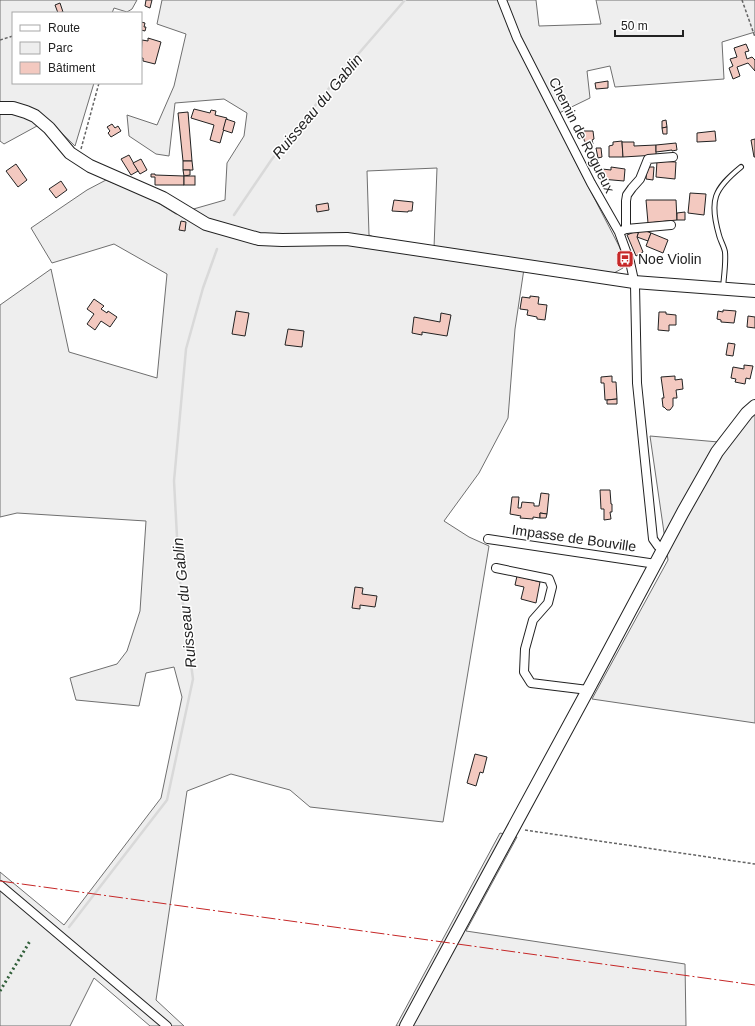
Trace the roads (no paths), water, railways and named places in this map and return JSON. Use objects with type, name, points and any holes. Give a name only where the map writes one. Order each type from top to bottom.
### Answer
[{"type":"street","name":"Chemin de Rogueux","points":[[502,0],[517,38],[592,183],[622,231],[634,282],[637,383],[653,539],[663,550]]},
{"type":"street","points":[[0,108],[13,108],[35,116],[70,153],[90,166],[163,198],[206,224],[259,239],[347,239],[634,282],[755,291]]},
{"type":"street","points":[[672,225],[622,231],[627,195],[640,178],[648,159],[673,157]]},
{"type":"street","points":[[406,1026],[683,512],[718,452],[747,413],[755,406]]},
{"type":"street","name":"Impasse de Bouville","points":[[488,539],[656,564]]},
{"type":"street","points":[[496,568],[549,579],[552,587],[548,603],[533,620],[525,649],[524,672],[531,683],[588,690]]},
{"type":"street","points":[[0,885],[167,1026]]},
{"type":"lane","points":[[723,289],[725,252],[714,213],[716,196],[728,178],[741,167]]},
{"type":"waterway","name":"Ruisseau du Gablin","points":[[234,215],[272,159],[334,82],[405,0]]},
{"type":"waterway","name":"Ruisseau du Gablin","points":[[69,927],[167,800],[193,679],[179,574],[174,481],[186,349],[203,288],[217,249]]},
{"type":"place","name":"Noe Violin","points":[[625,259]]}]
